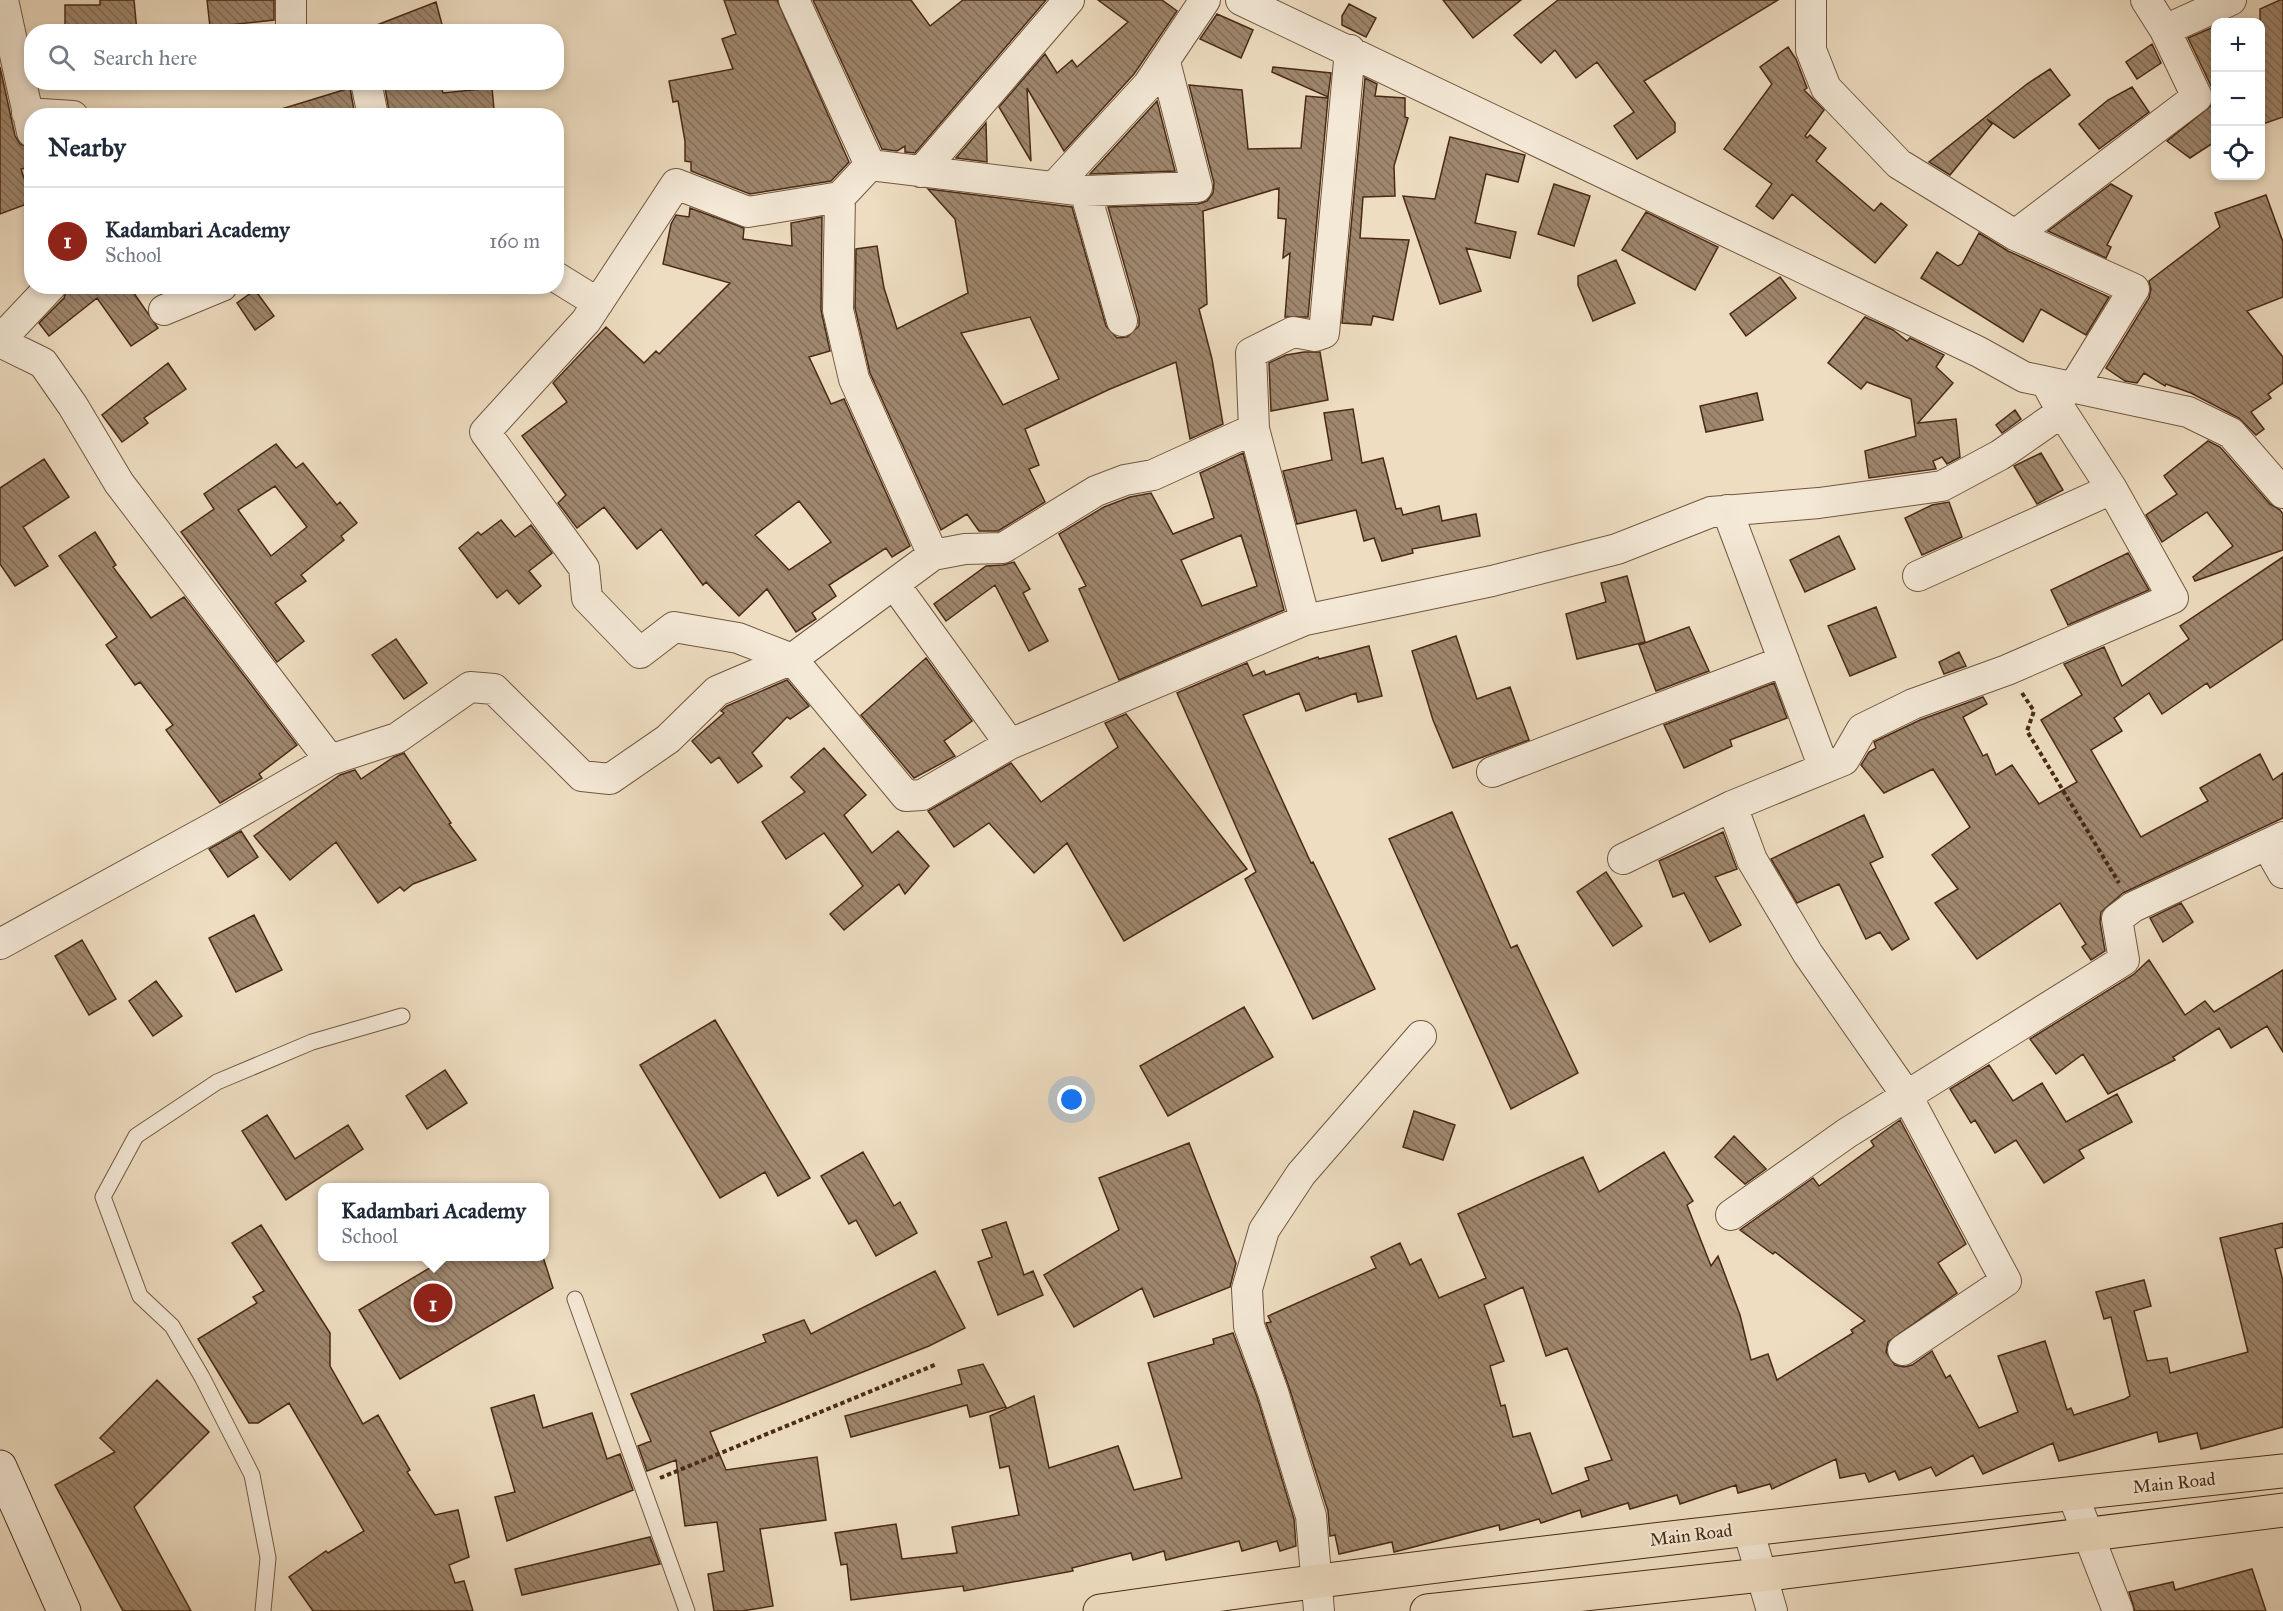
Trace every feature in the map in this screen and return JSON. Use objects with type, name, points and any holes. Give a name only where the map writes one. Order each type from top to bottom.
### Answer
[{"type":"main road","points":[[0,1467],[64,1611]]},
{"type":"main road","name":"Main Road","points":[[1100,1611],[1317,1596],[1748,1529],[2283,1471]]},
{"type":"main road","points":[[1427,1611],[1761,1575],[2283,1510]]},
{"type":"street","points":[[291,0],[291,24]]},
{"type":"street","points":[[794,0],[870,165]]},
{"type":"street","points":[[921,172],[1069,0]]},
{"type":"street","points":[[1054,187],[1148,85],[1205,0]]},
{"type":"street","points":[[1241,0],[1979,352],[2060,394],[2188,412],[2231,433],[2281,485]]},
{"type":"street","points":[[870,165],[840,197],[748,212],[676,184],[586,321],[485,432],[584,568],[587,598],[640,653],[674,627],[738,638],[792,659],[906,796],[922,795],[1010,744],[1305,620],[1492,581],[1617,549],[1711,512],[1819,503],[1942,486],[2000,455],[2060,394],[2134,289],[2015,236],[1899,164],[1826,88],[1811,50],[1811,0]]},
{"type":"street","points":[[2015,236],[2196,97],[2165,30],[2146,0]]},
{"type":"street","points":[[2165,30],[2231,0]]},
{"type":"street","points":[[12,1],[24,87]]},
{"type":"street","points":[[1305,620],[1254,429],[1251,353],[1293,332],[1315,336],[1324,333],[1350,50]]},
{"type":"street","points":[[870,165],[1084,191],[1197,187],[1164,62]]},
{"type":"street","points":[[24,90],[27,108]]},
{"type":"street","points":[[368,90],[371,108]]},
{"type":"street","points":[[1084,191],[1122,321]]},
{"type":"street","points":[[840,197],[838,310],[854,379],[933,555]]},
{"type":"street","points":[[564,282],[598,303]]},
{"type":"street","points":[[44,294],[0,341],[43,363],[74,406],[119,483],[330,760]]},
{"type":"street","points":[[164,310],[203,294]]},
{"type":"street","points":[[1623,859],[1732,806],[1844,760],[1862,729],[1913,704],[2007,670],[2173,598],[2060,394]]},
{"type":"street","points":[[0,944],[194,838],[330,760],[397,738],[470,687],[494,689],[582,776],[610,779],[669,739],[717,691],[792,659],[933,555],[965,549],[1003,548],[1096,491],[1125,480],[1153,475],[1254,429]]},
{"type":"street","points":[[1918,576],[2112,489]]},
{"type":"street","points":[[1727,510],[1824,768]]},
{"type":"street","points":[[894,584],[1010,744]]},
{"type":"street","points":[[1492,772],[1784,661]]},
{"type":"street","points":[[1732,806],[1752,860],[1802,944],[1907,1096],[2006,1281],[1903,1350]]},
{"type":"street","points":[[1731,1215],[1846,1133],[2124,960],[2117,920],[2133,907],[2275,841],[2283,873]]},
{"type":"street","points":[[1317,1596],[1311,1516],[1273,1392],[1249,1326],[1247,1289],[1264,1230],[1301,1174],[1421,1036]]},
{"type":"street","points":[[2072,1493],[2118,1611]]},
{"type":"street","points":[[1748,1529],[1772,1611]]},
{"type":"lane","points":[[263,1611],[268,1558],[252,1475],[202,1377],[172,1326],[140,1296],[103,1197],[136,1137],[217,1082],[312,1042],[402,1016]]},
{"type":"lane","points":[[575,1299],[644,1485],[687,1611]]},
{"type":"path","points":[[2007,670],[2034,711],[2027,731],[2133,907]]},
{"type":"path","points":[[644,1485],[937,1364]]},
{"type":"building","points":[[100,0],[134,0],[136,24],[65,24],[65,5],[100,5]]},
{"type":"building","points":[[207,0],[274,0],[274,20],[210,24]]},
{"type":"building","points":[[724,0],[777,0],[849,162],[831,181],[750,194],[691,171],[691,162],[685,161],[685,141],[678,101],[673,102],[669,81],[733,69],[722,39],[736,34]]},
{"type":"building","points":[[813,0],[911,0],[930,26],[963,0],[1046,0],[915,153],[905,152],[905,146],[897,151],[882,149]]},
{"type":"building","points":[[1098,0],[1162,0],[1177,11],[1134,74],[1064,151],[1027,88],[1031,161],[999,107],[1045,54],[1057,73],[1072,60],[1077,67],[1128,22]]},
{"type":"building","points":[[1443,0],[1521,0],[1473,38]]},
{"type":"building","points":[[1558,0],[1778,0],[1644,81],[1675,123],[1675,132],[1637,159],[1614,126],[1634,112],[1597,62],[1576,78],[1555,50],[1541,63],[1514,35]]},
{"type":"building","points":[[2283,0],[2283,117],[2265,123],[2265,18],[2260,18],[2260,9]]},
{"type":"building","points":[[436,2],[442,24],[379,24]]},
{"type":"building","points":[[1349,4],[1376,18],[1366,37],[1342,25],[1342,16]]},
{"type":"building","points":[[1217,14],[1253,30],[1241,58],[1200,39]]},
{"type":"building","points":[[2211,28],[2211,86],[2188,38]]},
{"type":"building","points":[[2152,44],[2161,63],[2137,79],[2126,62]]},
{"type":"building","points":[[1788,47],[1796,59],[1807,88],[1804,90],[1824,110],[1805,136],[1807,138],[1810,135],[1826,148],[1816,161],[1874,211],[1881,203],[1907,225],[1875,263],[1792,194],[1773,219],[1756,206],[1772,184],[1724,149],[1772,84],[1760,67]]},
{"type":"building","points":[[0,67],[15,136],[24,146],[24,168],[21,169],[24,178],[24,205],[0,214]]},
{"type":"building","points":[[1273,67],[1331,73],[1328,97],[1272,72]]},
{"type":"building","points":[[2050,69],[2070,95],[2014,138],[1987,119],[1992,124],[1950,175],[1929,162],[2027,84]]},
{"type":"building","points":[[1365,78],[1377,84],[1375,96],[1405,98],[1405,117],[1408,118],[1394,166],[1395,196],[1363,197],[1360,238],[1409,240],[1393,320],[1373,316],[1371,325],[1342,323]]},
{"type":"building","points":[[1189,85],[1242,90],[1248,149],[1301,148],[1306,96],[1328,98],[1308,317],[1285,317],[1290,253],[1283,258],[1286,219],[1278,218],[1279,188],[1203,211],[1207,304],[1199,309],[1212,359],[1223,424],[1190,439],[1176,362],[1110,389],[1025,429],[1039,465],[1029,469],[1045,502],[998,531],[979,531],[967,514],[941,530],[870,373],[855,308],[856,249],[877,246],[884,288],[897,329],[968,293],[955,219],[928,189],[1072,207],[1106,326],[1117,338],[1127,337],[1139,326],[1139,317],[1108,207],[1198,204],[1207,201],[1213,193],[1214,183]],"holes":[[[1030,317],[1059,379],[1003,405],[961,333]]]},
{"type":"building","points":[[2132,87],[2149,112],[2099,149],[2079,124],[2108,100]]},
{"type":"building","points":[[343,90],[350,90],[354,108],[285,108]]},
{"type":"building","points":[[385,90],[442,90],[443,93],[492,90],[494,108],[389,108]]},
{"type":"building","points":[[1157,101],[1175,171],[1090,174]]},
{"type":"building","points":[[2211,106],[2211,144],[2190,158],[2167,141]]},
{"type":"building","points":[[986,123],[987,162],[956,158]]},
{"type":"building","points":[[1450,137],[1525,155],[1518,182],[1486,174],[1475,223],[1516,232],[1510,258],[1466,248],[1481,291],[1440,304],[1403,196],[1435,199]]},
{"type":"building","points":[[1554,184],[1590,196],[1574,246],[1538,234]]},
{"type":"building","points":[[2111,184],[2132,196],[2107,245],[2111,247],[2106,258],[2048,231]]},
{"type":"building","points":[[2266,195],[2283,242],[2283,297],[2247,311],[2283,357],[2283,383],[2268,394],[2271,398],[2251,412],[2264,429],[2256,435],[2239,418],[2191,393],[2166,384],[2165,386],[2144,373],[2137,383],[2125,381],[2106,368],[2149,298],[2151,289],[2149,281],[2220,227],[2215,213]]},
{"type":"building","points":[[690,208],[744,228],[743,239],[792,246],[791,223],[822,217],[821,310],[830,351],[809,357],[831,404],[844,399],[910,546],[892,557],[886,548],[829,585],[836,596],[812,613],[816,619],[796,632],[767,589],[739,616],[706,582],[703,585],[661,529],[637,549],[604,507],[577,528],[558,503],[566,495],[522,436],[567,402],[553,383],[606,327],[644,363],[656,351],[659,354],[730,283],[663,264],[671,224],[676,215],[689,217]],"holes":[[[799,501],[831,542],[789,570],[755,535]]]},
{"type":"building","points":[[1646,212],[1718,247],[1695,290],[1622,250]]},
{"type":"building","points":[[1979,233],[2008,251],[2109,297],[2086,335],[2041,309],[2023,342],[1921,278],[1937,252],[1958,266],[1962,264]]},
{"type":"building","points":[[1616,260],[1635,303],[1593,321],[1578,285],[1578,276]]},
{"type":"building","points":[[1780,277],[1796,298],[1746,336],[1730,314]]},
{"type":"building","points":[[65,294],[135,294],[158,328],[131,346],[97,298],[49,336],[39,323]]},
{"type":"building","points":[[249,294],[258,294],[274,316],[255,330],[237,303]]},
{"type":"building","points":[[1865,317],[1893,330],[1907,341],[1910,338],[1944,355],[1936,367],[1953,383],[1918,423],[1956,419],[1960,457],[1947,464],[1942,457],[1933,461],[1936,469],[1869,478],[1865,451],[1916,436],[1911,399],[1867,382],[1861,389],[1828,363]]},
{"type":"building","points":[[1320,352],[1328,400],[1271,411],[1269,363],[1286,355]]},
{"type":"building","points":[[168,363],[186,389],[144,418],[148,423],[122,442],[102,415]]},
{"type":"building","points":[[1757,393],[1763,420],[1706,432],[1700,406]]},
{"type":"building","points":[[1353,409],[1362,463],[1383,458],[1396,509],[1401,508],[1403,515],[1439,506],[1442,521],[1476,514],[1480,536],[1412,549],[1413,553],[1382,561],[1374,538],[1364,541],[1356,510],[1297,524],[1283,471],[1332,460],[1324,413]]},
{"type":"building","points":[[2015,410],[2021,419],[2002,433],[1996,425]]},
{"type":"building","points":[[2208,441],[2220,447],[2270,504],[2283,514],[2283,550],[2195,581],[2193,577],[2233,546],[2207,512],[2162,542],[2146,515],[2177,494],[2164,476]]},
{"type":"building","points":[[276,444],[296,468],[303,463],[337,505],[340,502],[357,523],[341,536],[344,540],[301,575],[306,581],[275,603],[304,641],[277,662],[181,532],[214,509],[204,494]],"holes":[[[275,486],[307,527],[271,556],[238,510]]]},
{"type":"building","points":[[1243,453],[1284,610],[1119,680],[1079,589],[1086,586],[1059,534],[1104,507],[1130,497],[1151,493],[1173,534],[1214,518],[1200,473]],"holes":[[[1241,535],[1257,586],[1202,606],[1181,560]]]},
{"type":"building","points":[[2041,453],[2063,490],[2037,504],[2014,466]]},
{"type":"building","points":[[44,459],[69,497],[23,527],[48,566],[15,586],[0,564],[0,488]]},
{"type":"building","points":[[1949,502],[1962,537],[1922,555],[1905,518],[1932,505]]},
{"type":"building","points":[[501,520],[515,537],[531,525],[552,553],[529,571],[541,586],[519,604],[507,590],[497,598],[459,548],[478,532],[481,535]]},
{"type":"building","points":[[95,532],[116,565],[113,567],[151,618],[184,597],[297,745],[259,774],[262,778],[220,803],[166,730],[173,725],[140,682],[135,685],[106,645],[117,637],[59,556]]},
{"type":"building","points":[[1839,536],[1855,569],[1805,592],[1790,560]]},
{"type":"building","points":[[2128,553],[2149,590],[2068,625],[2051,590]]},
{"type":"building","points":[[2283,557],[2283,639],[2210,688],[2207,683],[2162,714],[2149,693],[2114,718],[2122,731],[2091,750],[2141,837],[2208,801],[2200,788],[2260,754],[2273,780],[2283,773],[2283,818],[2123,893],[2101,912],[2100,922],[2105,951],[2091,960],[2082,947],[2086,944],[2060,903],[1977,959],[1935,903],[1958,889],[1932,855],[1970,827],[1933,769],[1884,793],[1861,765],[1869,752],[1876,748],[1874,742],[1920,720],[1983,697],[1987,704],[1963,717],[1983,756],[1987,754],[1996,775],[2012,765],[2039,804],[2077,782],[2041,720],[2082,695],[2064,664],[2104,647],[2122,686],[2189,639],[2180,626]]},
{"type":"building","points":[[1014,562],[1030,589],[1023,593],[1048,641],[1029,651],[995,585],[946,621],[934,604],[986,566]]},
{"type":"building","points":[[1627,576],[1645,642],[1577,659],[1566,614],[1606,602],[1601,583]]},
{"type":"building","points":[[1876,607],[1896,657],[1850,676],[1828,626]]},
{"type":"building","points":[[1689,627],[1709,671],[1656,691],[1639,645]]},
{"type":"building","points":[[1456,636],[1477,699],[1510,687],[1529,740],[1453,768],[1433,720],[1412,651]]},
{"type":"building","points":[[396,639],[427,683],[404,699],[372,655]]},
{"type":"building","points":[[1369,646],[1382,696],[1358,702],[1356,693],[1306,711],[1299,693],[1243,715],[1311,863],[1313,862],[1375,989],[1313,1019],[1245,879],[1256,872],[1177,693],[1247,663],[1253,676],[1264,671],[1266,675],[1318,657],[1319,659]]},
{"type":"building","points":[[1959,652],[1966,666],[1944,674],[1939,662]]},
{"type":"building","points":[[926,658],[972,721],[944,741],[955,756],[914,778],[861,715]]},
{"type":"building","points":[[787,680],[809,706],[790,719],[787,717],[752,753],[762,766],[738,783],[719,757],[711,763],[692,741],[724,713],[721,711],[727,706]]},
{"type":"building","points":[[1774,683],[1787,718],[1730,740],[1732,746],[1684,768],[1664,725]]},
{"type":"building","points":[[1126,714],[1247,869],[1124,941],[1067,843],[1034,873],[989,823],[954,847],[928,811],[1011,763],[1041,802],[1118,747],[1105,723]]},
{"type":"building","points":[[824,748],[866,795],[844,815],[872,853],[898,831],[929,866],[905,894],[899,884],[844,930],[830,914],[863,886],[824,833],[786,859],[762,822],[805,792],[791,777]]},
{"type":"building","points":[[404,753],[451,823],[449,824],[476,860],[413,884],[404,891],[400,887],[378,903],[336,842],[290,880],[254,836],[340,775],[355,770],[361,779]]},
{"type":"building","points":[[1452,812],[1511,948],[1517,945],[1578,1073],[1511,1109],[1389,839]]},
{"type":"building","points":[[1864,815],[1883,857],[1870,863],[1909,939],[1892,950],[1880,932],[1866,939],[1839,884],[1797,903],[1771,859]]},
{"type":"building","points":[[241,831],[258,857],[228,877],[209,849]]},
{"type":"building","points":[[1723,832],[1737,869],[1715,877],[1741,925],[1710,942],[1684,893],[1673,897],[1659,861]]},
{"type":"building","points":[[1606,872],[1642,926],[1613,946],[1577,892]]},
{"type":"building","points":[[2181,903],[2193,922],[2163,942],[2150,918]]},
{"type":"building","points":[[254,915],[282,970],[236,992],[209,938]]},
{"type":"building","points":[[82,940],[116,999],[89,1015],[55,956]]},
{"type":"building","points":[[2149,960],[2185,1015],[2205,1001],[2214,1012],[2283,970],[2283,1052],[2267,1026],[2231,1048],[2219,1028],[2173,1057],[2175,1060],[2108,1094],[2083,1054],[2056,1074],[2030,1039],[2133,975]]},
{"type":"building","points":[[156,981],[182,1016],[153,1036],[129,1001]]},
{"type":"building","points":[[1244,1007],[1273,1057],[1168,1116],[1140,1066]]},
{"type":"building","points":[[715,1020],[810,1178],[778,1196],[765,1172],[720,1198],[640,1065]]},
{"type":"building","points":[[1989,1065],[2013,1101],[2042,1083],[2066,1122],[2117,1094],[2132,1122],[2079,1150],[2084,1158],[2044,1183],[2016,1140],[1995,1153],[1975,1120],[1971,1123],[1950,1089]]},
{"type":"building","points":[[445,1070],[467,1103],[427,1129],[406,1096]]},
{"type":"building","points":[[1414,1111],[1455,1125],[1443,1160],[1403,1147]]},
{"type":"building","points":[[267,1115],[295,1159],[348,1125],[363,1149],[286,1200],[242,1131]]},
{"type":"building","points":[[1900,1120],[1966,1244],[1938,1263],[1957,1293],[1888,1342],[1886,1352],[1895,1365],[1904,1367],[1912,1365],[1932,1351],[1946,1378],[1950,1375],[1979,1428],[2018,1412],[1998,1356],[2045,1341],[2067,1410],[2071,1408],[2074,1415],[2130,1396],[2111,1317],[2104,1319],[2096,1292],[2144,1280],[2151,1306],[2134,1311],[2147,1361],[2167,1358],[2170,1373],[2248,1352],[2220,1238],[2283,1223],[2283,1247],[2275,1249],[2283,1281],[2283,1427],[2201,1449],[2197,1433],[2159,1442],[2157,1432],[2059,1461],[2053,1443],[1983,1474],[1973,1455],[1936,1476],[1931,1467],[1899,1480],[1895,1471],[1869,1482],[1865,1473],[1840,1478],[1836,1459],[1772,1489],[1770,1484],[1738,1493],[1736,1485],[1680,1504],[1677,1495],[1630,1509],[1628,1503],[1582,1517],[1580,1510],[1541,1523],[1539,1519],[1500,1530],[1499,1525],[1394,1552],[1392,1542],[1339,1554],[1335,1535],[1330,1536],[1328,1511],[1266,1323],[1271,1322],[1268,1316],[1376,1268],[1371,1257],[1400,1243],[1410,1265],[1421,1259],[1439,1298],[1486,1278],[1458,1214],[1583,1157],[1599,1192],[1664,1152],[1693,1201],[1687,1205],[1711,1266],[1718,1256],[1740,1315],[1751,1360],[1768,1354],[1777,1380],[1853,1333],[1851,1330],[1865,1321],[1775,1252],[1773,1254],[1740,1230],[1813,1178],[1819,1186],[1874,1146],[1871,1141]],"holes":[[[1523,1287],[1546,1356],[1567,1348],[1612,1460],[1585,1468],[1589,1480],[1552,1494],[1530,1433],[1513,1437],[1505,1405],[1501,1406],[1490,1366],[1504,1361],[1484,1305]]]},
{"type":"building","points":[[1734,1136],[1766,1169],[1745,1184],[1715,1157]]},
{"type":"building","points":[[1189,1143],[1236,1263],[1230,1287],[1154,1317],[1142,1288],[1074,1327],[1044,1275],[1119,1230],[1099,1178]]},
{"type":"building","points":[[863,1152],[894,1206],[900,1202],[917,1233],[876,1256],[856,1220],[849,1224],[821,1176]]},
{"type":"building","points":[[1006,1222],[1024,1275],[1033,1271],[1043,1295],[998,1315],[978,1262],[992,1257],[982,1230]]},
{"type":"building","points":[[261,1225],[330,1333],[330,1366],[363,1424],[378,1415],[410,1470],[407,1472],[435,1515],[458,1510],[469,1557],[449,1565],[455,1583],[464,1581],[473,1611],[313,1611],[289,1577],[326,1551],[328,1553],[364,1531],[289,1403],[258,1423],[249,1423],[198,1339],[257,1303],[253,1297],[264,1291],[232,1243]]},
{"type":"building","points":[[441,1261],[544,1261],[553,1288],[400,1379],[359,1310]]},
{"type":"building","points":[[935,1271],[965,1328],[929,1346],[710,1432],[726,1470],[817,1457],[826,1520],[760,1529],[773,1606],[742,1611],[714,1611],[708,1574],[724,1571],[717,1522],[685,1526],[676,1460],[647,1471],[638,1446],[651,1441],[631,1394],[766,1342],[763,1335],[804,1320],[811,1334]]},
{"type":"building","points":[[1233,1333],[1257,1397],[1294,1519],[1296,1546],[1280,1551],[1277,1541],[1242,1551],[1239,1541],[1166,1560],[1164,1551],[1133,1560],[1131,1553],[1072,1568],[1073,1571],[964,1591],[963,1586],[851,1600],[847,1564],[841,1565],[835,1533],[896,1524],[902,1559],[957,1553],[952,1527],[1019,1515],[1009,1466],[1000,1468],[990,1416],[1034,1396],[1049,1468],[1118,1446],[1134,1490],[1182,1478],[1148,1363],[1214,1344],[1213,1339]]},
{"type":"building","points":[[983,1364],[1006,1407],[970,1417],[967,1405],[851,1437],[845,1416],[962,1384],[958,1370]]},
{"type":"building","points":[[157,1380],[209,1432],[134,1507],[191,1611],[123,1611],[55,1485],[115,1452],[100,1438]]},
{"type":"building","points":[[534,1395],[543,1428],[592,1413],[607,1459],[620,1454],[633,1490],[507,1541],[495,1497],[515,1492],[491,1408]]},
{"type":"building","points":[[650,1537],[660,1564],[522,1595],[515,1569]]},
{"type":"building","points":[[2252,1569],[2266,1611],[2135,1611],[2129,1592],[2173,1582],[2175,1590]]},
{"type":"place","name":"Kadambari Academy","points":[[433,1303]]}]
